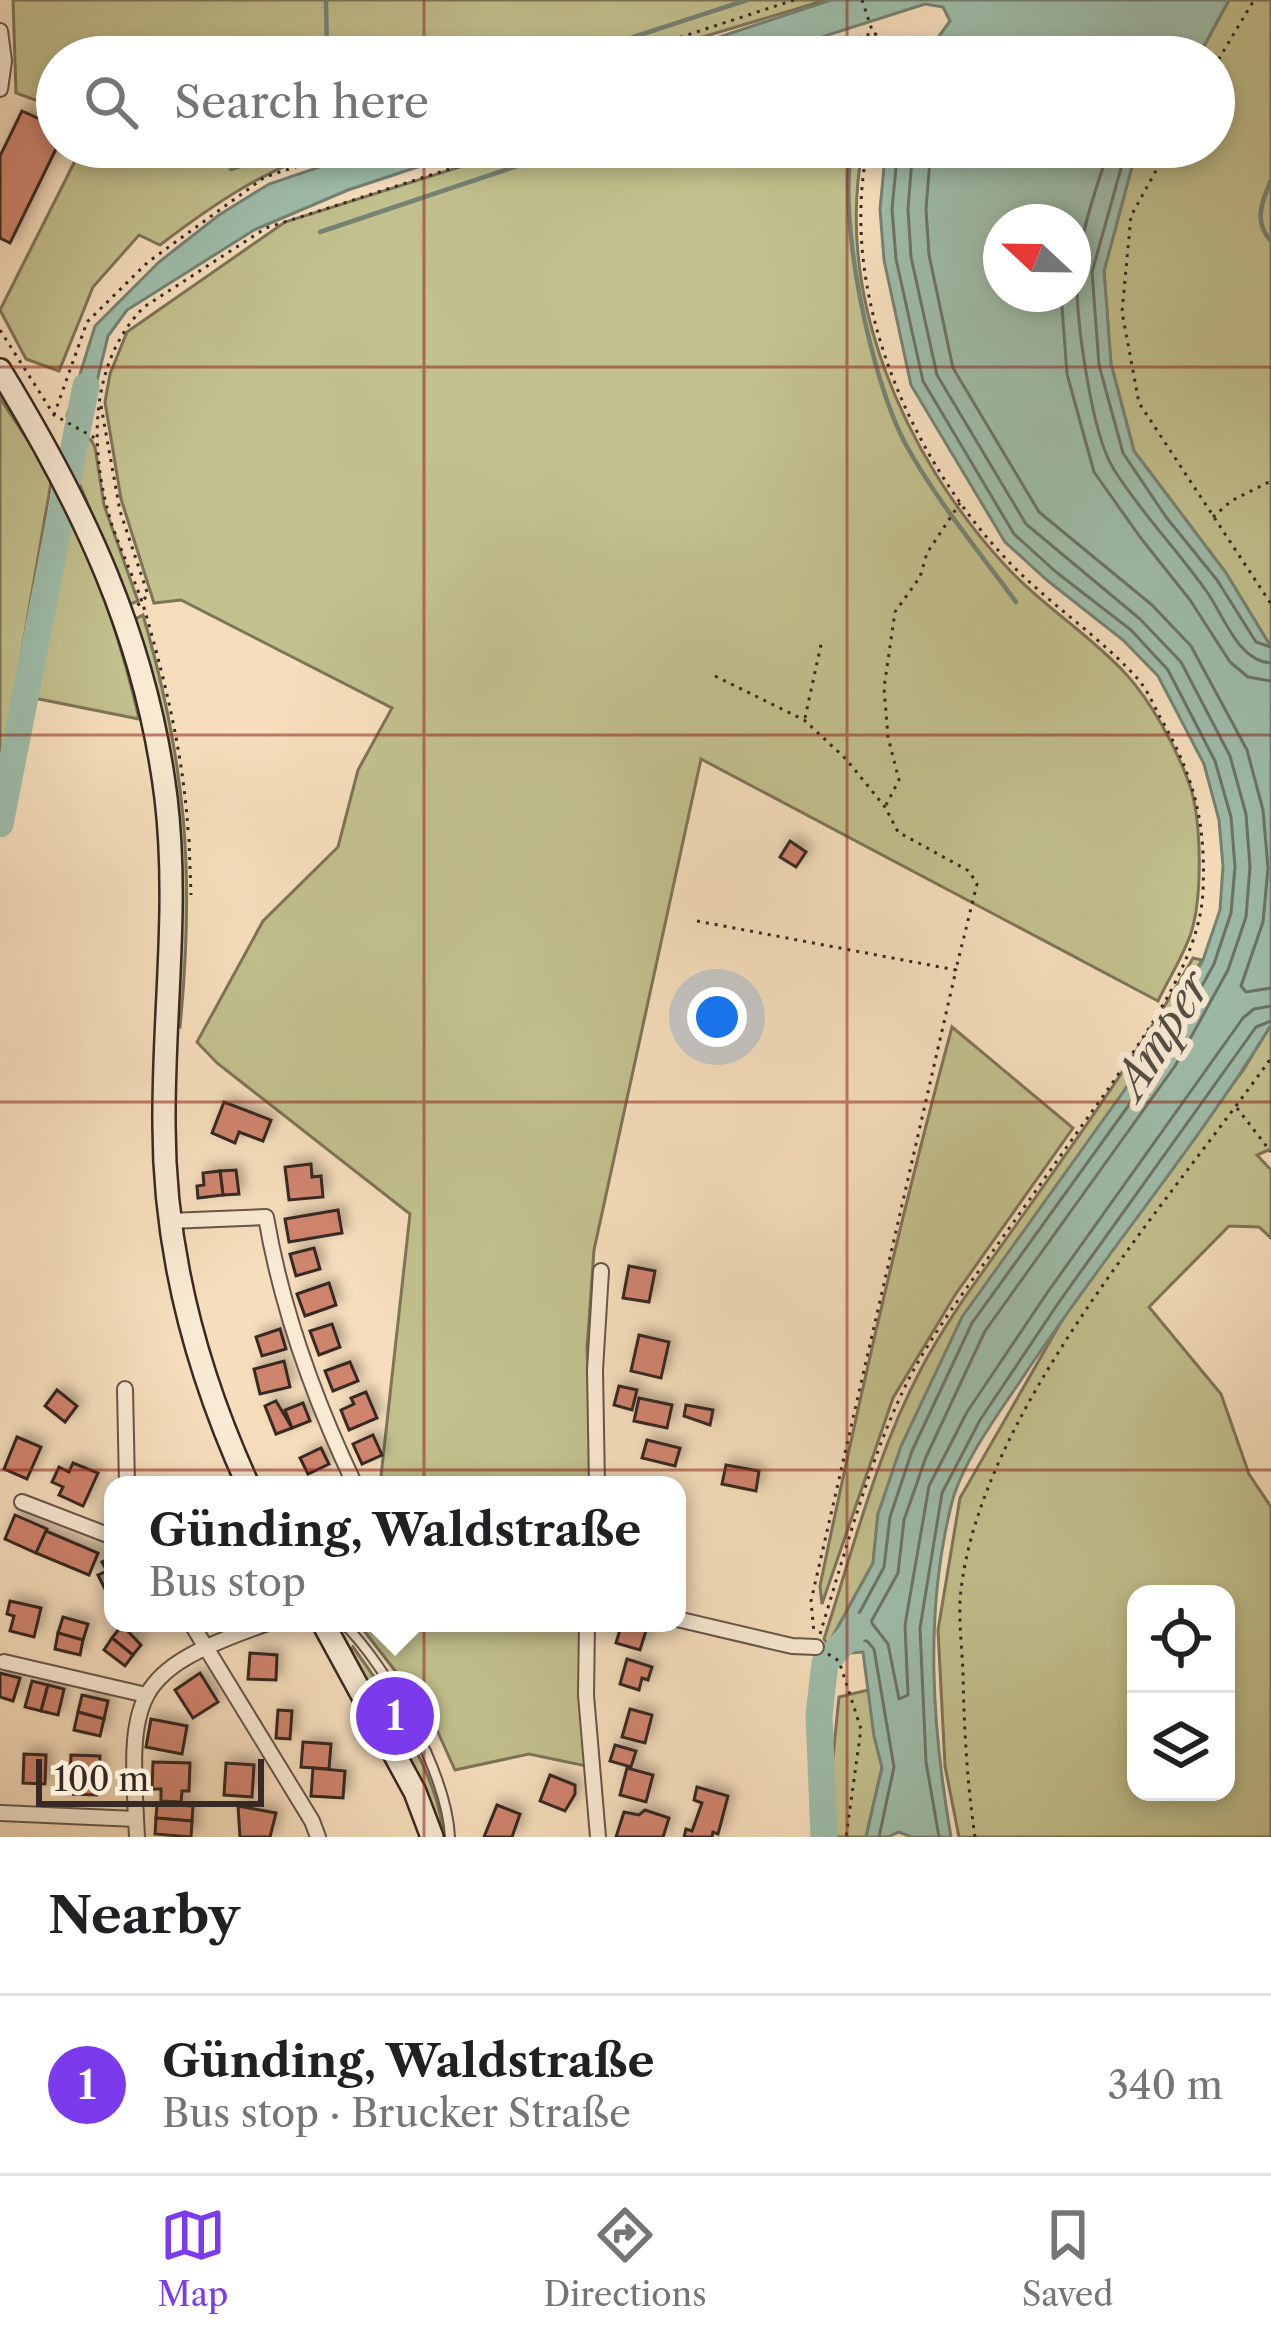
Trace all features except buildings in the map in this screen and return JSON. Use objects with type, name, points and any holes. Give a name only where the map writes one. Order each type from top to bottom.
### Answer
[{"type":"main road","points":[[0,370],[93,536],[123,611],[149,698],[166,798],[171,882],[164,1067],[169,1221],[196,1345],[244,1476]]},
{"type":"main road","points":[[328,1632],[415,1792],[432,1837]]},
{"type":"street","points":[[0,31],[4,61],[0,89]]},
{"type":"street","points":[[169,1221],[266,1217],[274,1264],[304,1369],[351,1476]]},
{"type":"street","points":[[597,1476],[595,1370],[601,1271]]},
{"type":"street","points":[[124,1389],[127,1476]]},
{"type":"street","points":[[22,1502],[104,1534]]},
{"type":"street","points":[[686,1621],[792,1646],[816,1647]]},
{"type":"street","points":[[195,1632],[318,1837]]},
{"type":"street","points":[[137,1837],[133,1732],[146,1695],[164,1671],[203,1646],[243,1632]]},
{"type":"street","points":[[587,1632],[586,1696],[598,1837]]},
{"type":"street","points":[[4,1662],[146,1695]]},
{"type":"street","points":[[1,1813],[136,1819]]},
{"type":"lane","points":[[350,1632],[397,1697],[432,1769],[450,1837]]},
{"type":"path","points":[[684,36],[794,0]]},
{"type":"path","points":[[862,0],[874,33]]},
{"type":"path","points":[[1233,36],[1254,0]]},
{"type":"path","points":[[865,36],[881,36]]},
{"type":"path","points":[[53,415],[86,322],[148,262],[266,177],[293,168]]},
{"type":"path","points":[[0,330],[53,415],[96,439],[110,352],[129,323],[155,300],[266,228],[453,168]]},
{"type":"path","points":[[816,1647],[902,1393],[949,1313],[1140,1040],[1197,933],[1203,896],[1204,848],[1196,789],[1140,681],[1007,560],[961,502],[914,426],[887,363],[868,297],[860,231],[866,168]]},
{"type":"path","points":[[1157,168],[1131,216],[1122,312],[1139,403],[1271,604]]},
{"type":"path","points":[[100,400],[120,511],[148,595],[143,604]]},
{"type":"path","points":[[1211,518],[1231,501],[1271,481]]},
{"type":"path","points":[[885,808],[899,780],[888,737],[884,688],[895,612],[961,502]]},
{"type":"path","points":[[804,720],[823,640]]},
{"type":"path","points":[[715,676],[804,720],[846,760],[898,832],[969,872],[977,884],[811,1601],[816,1647]]},
{"type":"path","points":[[697,921],[956,970]]},
{"type":"path","points":[[975,1837],[966,1774],[960,1599],[982,1502],[1039,1384],[1106,1282],[1271,1058]]},
{"type":"path","points":[[1236,1107],[1271,1152]]},
{"type":"path","points":[[839,1661],[861,1730],[846,1837]]},
{"type":"shaded area","points":[[13,0],[826,0],[706,36],[36,36],[36,100],[16,93]]},
{"type":"shaded area","points":[[1229,0],[1271,0],[1271,647],[1226,573],[1134,451],[1111,364],[1104,271],[1132,168],[1235,168],[1235,36],[1209,36]]},
{"type":"shaded area","points":[[71,168],[282,168],[243,188],[160,245],[139,235],[93,287],[59,371],[26,359],[0,310]]},
{"type":"shaded area","points":[[456,168],[861,168],[859,259],[868,315],[908,423],[935,473],[1003,563],[1135,684],[1177,755],[1193,798],[1199,881],[1194,920],[1158,1001],[701,759],[594,1250],[587,1349],[593,1476],[381,1476],[410,1214],[217,1063],[197,1042],[263,921],[338,847],[358,770],[392,708],[181,600],[154,603],[121,499],[105,402],[110,374],[127,332],[285,222]]},
{"type":"shaded area","points":[[0,398],[52,477],[0,777]]},
{"type":"shaded area","points":[[81,435],[95,447],[104,505],[138,601],[130,604],[74,471]]},
{"type":"shaded area","points":[[70,515],[110,615],[139,719],[29,697]]},
{"type":"shaded area","points":[[143,615],[169,720],[183,819],[187,919],[180,1027],[174,1027],[152,675],[135,619]]},
{"type":"shaded area","points":[[1193,958],[1202,960],[878,1514],[873,1563],[828,1645],[824,1639],[866,1503],[920,1371],[968,1293],[1132,1058]]},
{"type":"shaded area","points":[[1271,1025],[1271,1149],[1257,1155],[1271,1170],[1271,1238],[1259,1227],[1229,1226],[1149,1307],[1221,1394],[1249,1474],[1271,1507],[1271,1837],[959,1837],[945,1766],[938,1630],[960,1498],[1069,1308]]},
{"type":"shaded area","points":[[952,1027],[1073,1128],[955,1295],[893,1398],[822,1604],[820,1586],[866,1375]]},
{"type":"shaded area","points":[[365,1632],[584,1632],[586,1766],[529,1754],[455,1770],[431,1717]]},
{"type":"shaded area","points":[[353,1647],[423,1765],[434,1792],[442,1837],[412,1764],[350,1652]]},
{"type":"shaded area","points":[[868,1690],[882,1767],[866,1837],[825,1837],[839,1697]]},
{"type":"water","points":[[831,0],[1229,0],[1209,36],[939,36],[950,21],[943,7],[925,4],[825,36],[722,36]]},
{"type":"water","points":[[317,168],[415,168],[254,230],[127,310],[108,336],[86,426],[67,416],[95,326],[159,262],[219,215],[269,184]]},
{"type":"water","name":"Amper","points":[[884,168],[1132,168],[1104,271],[1111,364],[1134,451],[1226,573],[1271,647],[1271,1025],[1029,1368],[958,1485],[943,1544],[934,1628],[939,1753],[951,1837],[911,1837],[899,1832],[866,1837],[882,1768],[863,1652],[837,1654],[828,1645],[873,1563],[878,1514],[901,1446],[962,1317],[1151,1053],[1203,960],[1220,910],[1223,866],[1219,820],[1204,764],[1158,676],[1123,640],[1005,542],[911,385],[884,260],[880,209]]},
{"type":"waterway","points":[[326,0],[327,36]]},
{"type":"waterway","points":[[636,36],[747,0]]},
{"type":"waterway","points":[[320,232],[511,168]]},
{"type":"waterway","points":[[850,168],[849,215],[860,298],[892,415],[930,485],[1016,602]]},
{"type":"waterway","points":[[1271,180],[1261,219],[1271,241]]},
{"type":"waterway","points":[[0,824],[86,386]]},
{"type":"waterway","points":[[824,1837],[819,1715],[825,1663],[858,1627]]},
{"type":"place","name":"Günding, Waldstraße","points":[[395,1716]]}]
